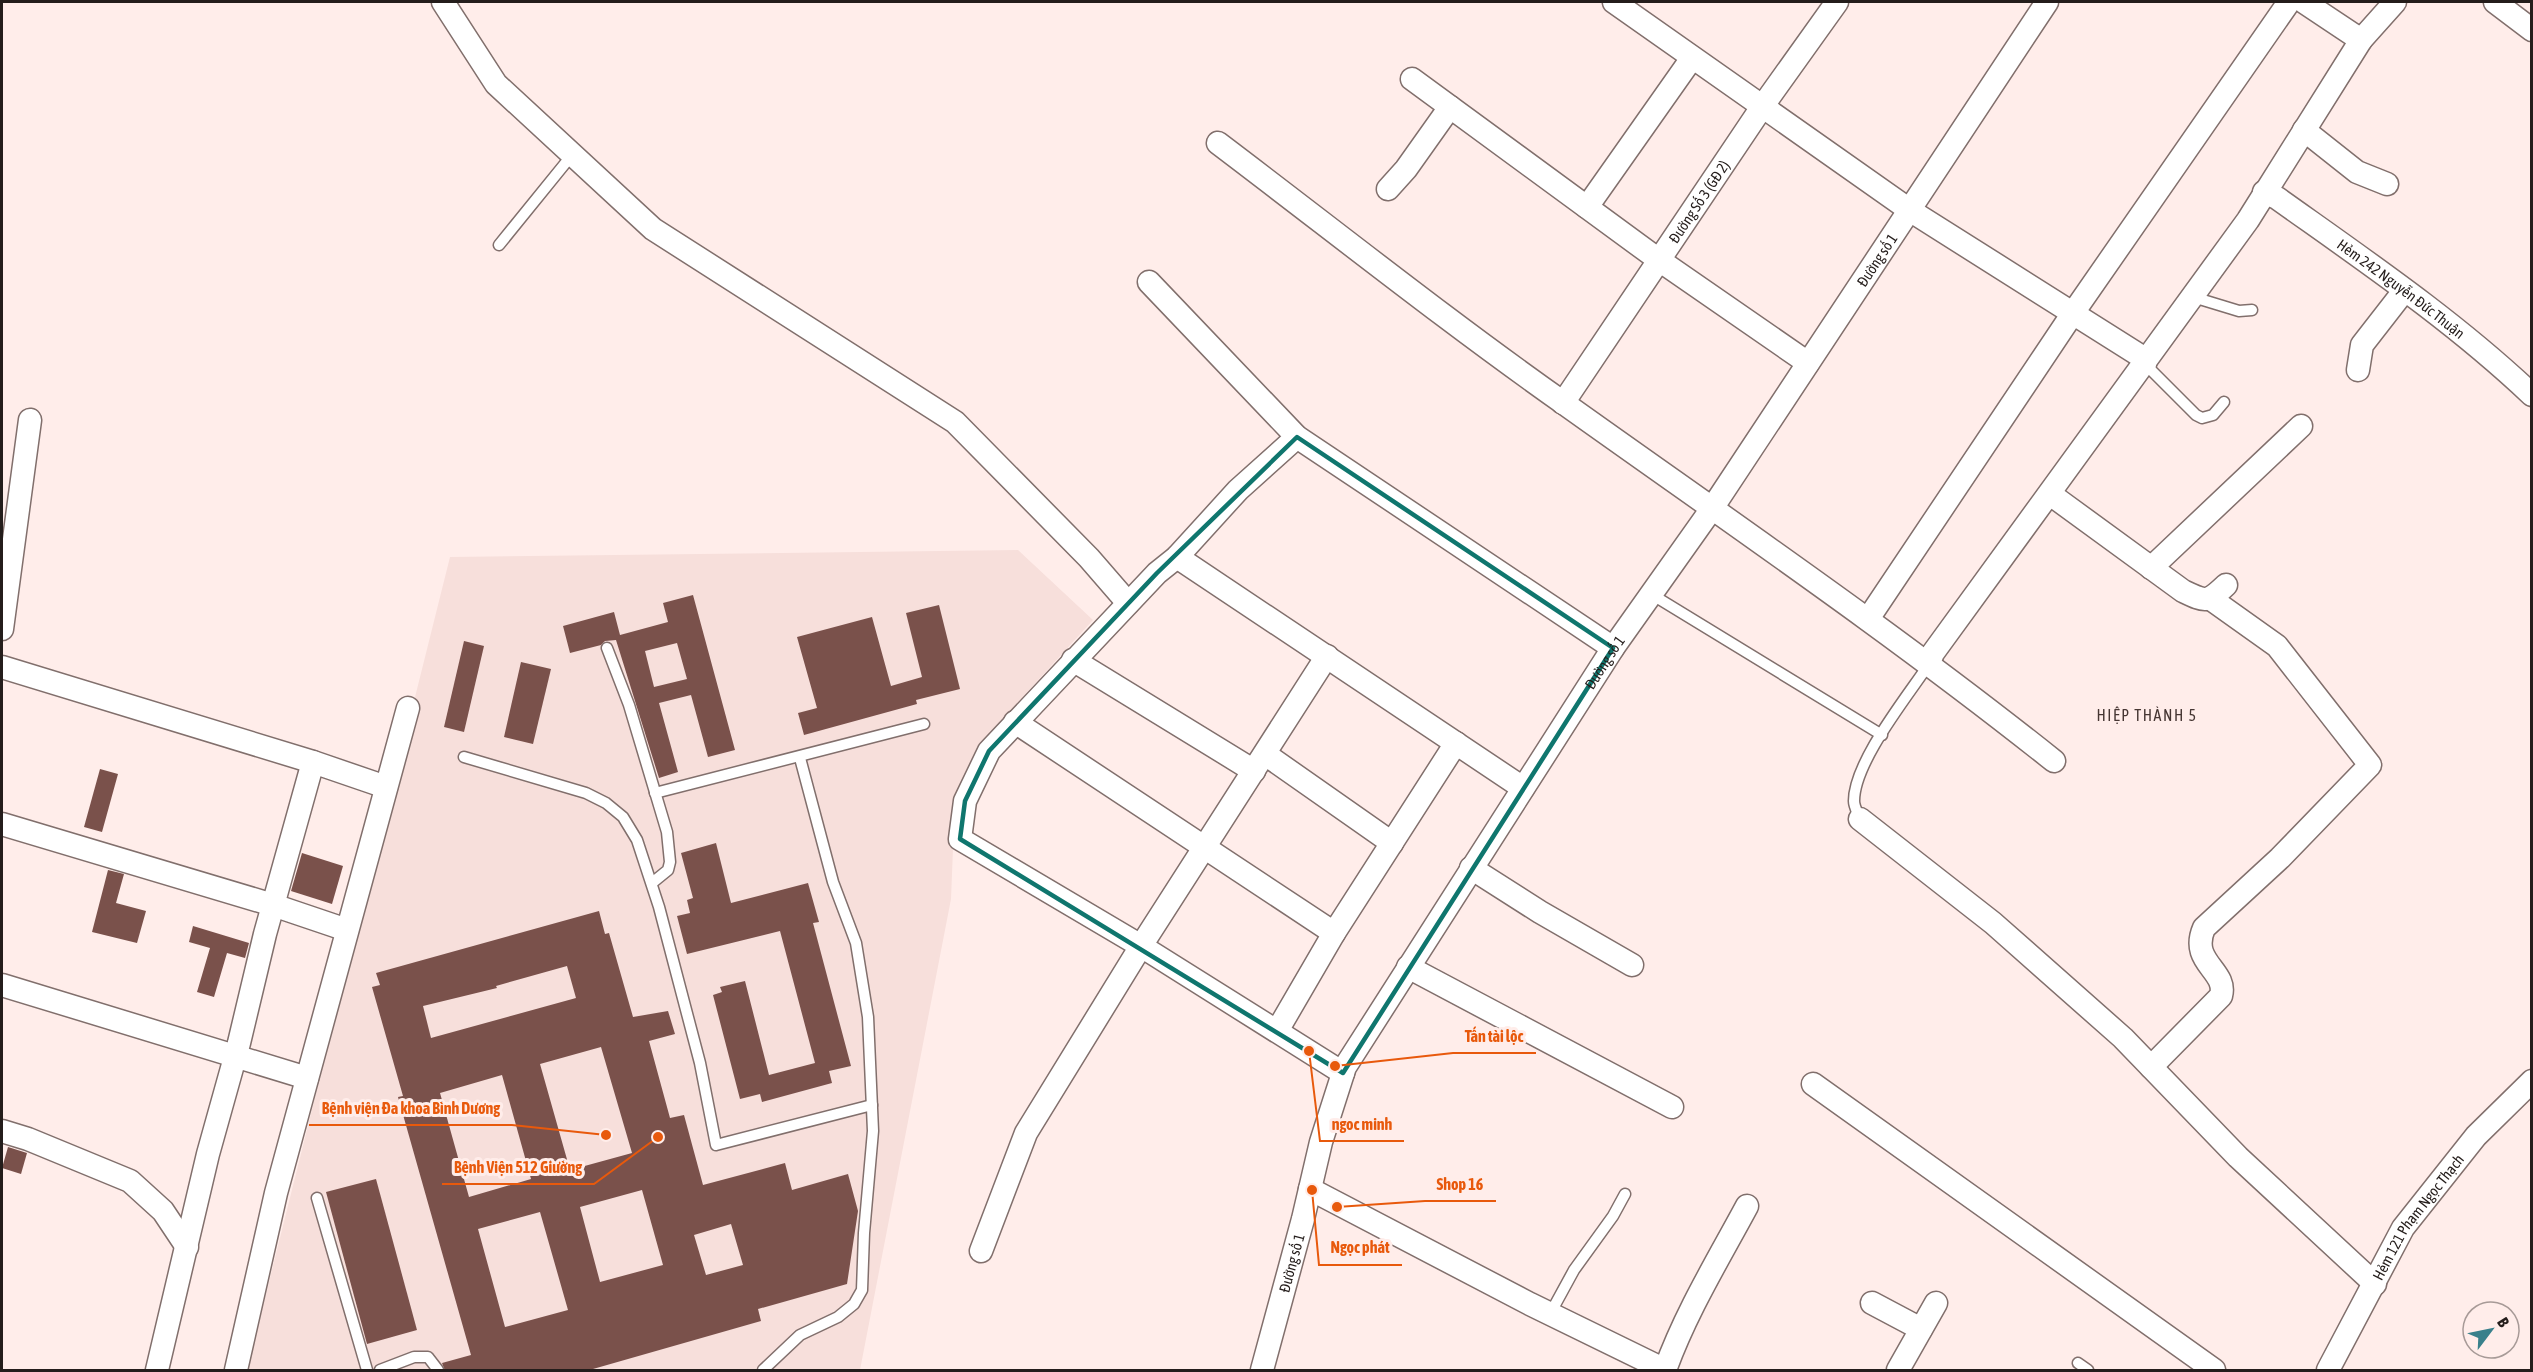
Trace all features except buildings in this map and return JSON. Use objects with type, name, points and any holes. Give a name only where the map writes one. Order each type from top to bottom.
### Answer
[{"type":"street","points":[[444,2],[496,84],[653,229],[955,422],[1089,558],[1128,603]]},
{"type":"street","points":[[1614,2],[1911,211],[2139,355],[2145,364]]},
{"type":"street","name":"Đường Số 3 (GĐ 2)","points":[[1563,403],[1762,107],[1837,2]]},
{"type":"street","name":"Đường số 1","points":[[1262,1371],[1321,1142],[1343,1073],[1408,967],[1613,648],[1713,507],[1911,211],[2047,2]]},
{"type":"street","points":[[1868,619],[2073,313],[2289,2]]},
{"type":"street","points":[[2304,2],[2361,40]]},
{"type":"street","points":[[1929,663],[1933,654],[2248,220],[2361,40],[2395,2]]},
{"type":"street","points":[[2495,2],[2532,30]]},
{"type":"street","points":[[1587,207],[1692,58]]},
{"type":"street","points":[[1412,80],[1659,260],[1808,363]]},
{"type":"street","points":[[1388,189],[1406,169],[1450,107]]},
{"type":"street","points":[[2304,130],[2357,172],[2387,184]]},
{"type":"street","points":[[1218,143],[1563,403],[1713,507],[1929,663],[2054,761]]},
{"type":"street","name":"Hẻm 242 Nguyễn Đức Thuận","points":[[2264,192],[2277,198],[2404,291],[2501,365],[2532,395]]},
{"type":"street","points":[[1149,282],[1297,437],[1613,648]]},
{"type":"street","points":[[2358,370],[2362,345],[2404,291]]},
{"type":"street","points":[[2,630],[30,420]]},
{"type":"street","points":[[2151,568],[2301,426]]},
{"type":"street","points":[[1297,437],[1238,490],[1177,557],[1157,573],[989,751],[965,801],[960,839],[1142,946],[1343,1073]]},
{"type":"street","points":[[2050,494],[2183,591],[2204,601],[2219,592],[2277,646],[2370,765],[2280,858],[2204,928],[2199,940],[2202,955],[2220,981],[2223,989],[2221,996],[2151,1067]]},
{"type":"street","points":[[1177,557],[1522,788]]},
{"type":"street","points":[[981,1251],[1026,1133],[1204,848],[1328,656]]},
{"type":"street","points":[[1073,660],[1259,763],[1392,843]]},
{"type":"street","points":[[2,667],[313,762],[386,787]]},
{"type":"street","points":[[236,1371],[276,1192],[408,708]]},
{"type":"street","points":[[1015,722],[1334,933]]},
{"type":"street","points":[[1277,1031],[1334,933],[1456,743]]},
{"type":"street","points":[[157,1371],[273,905],[313,762]]},
{"type":"street","points":[[1860,819],[1993,923],[2123,1038],[2238,1157],[2374,1284]]},
{"type":"street","points":[[2,824],[273,905],[347,930]]},
{"type":"street","points":[[1471,868],[1540,912],[1632,965]]},
{"type":"street","points":[[1408,967],[1672,1107]]},
{"type":"street","points":[[2,985],[79,1010],[235,1054],[307,1078]]},
{"type":"street","name":"Hẻm 121 Phạm Ngọc Thạch","points":[[2328,1371],[2403,1228],[2476,1136],[2532,1081]]},
{"type":"street","points":[[1813,1084],[2214,1371]]},
{"type":"street","points":[[2,1131],[28,1139],[130,1181],[163,1211],[187,1247]]},
{"type":"street","points":[[1310,1189],[1665,1371],[1683,1324],[1747,1206]]},
{"type":"street","points":[[1872,1303],[1921,1329]]},
{"type":"street","points":[[1898,1371],[1936,1303]]},
{"type":"lane","points":[[499,246],[572,155]]},
{"type":"lane","points":[[2193,297],[2239,311],[2252,310]]},
{"type":"lane","points":[[2145,364],[2196,415],[2202,418],[2213,415],[2224,402]]},
{"type":"lane","points":[[1651,594],[1882,735]]},
{"type":"lane","points":[[608,648],[629,705],[667,832],[670,862],[668,870],[652,883]]},
{"type":"lane","points":[[1860,819],[1854,804],[1855,790],[1864,765],[1929,663]]},
{"type":"lane","points":[[655,794],[924,724]]},
{"type":"lane","points":[[464,757],[586,793],[606,802],[622,817],[637,840],[652,883],[700,1063],[716,1145],[872,1104]]},
{"type":"lane","points":[[763,1371],[800,1335],[838,1317],[854,1304],[862,1290],[864,1233],[873,1131],[868,1017],[856,943],[833,882],[800,758]]},
{"type":"lane","points":[[1550,1314],[1574,1270],[1613,1216],[1625,1194]]},
{"type":"lane","points":[[317,1198],[368,1371]]},
{"type":"lane","points":[[380,1371],[414,1357],[428,1358],[438,1371]]},
{"type":"lane","points":[[2078,1363],[2088,1371]]},
{"type":"highlighted area","points":[[1297,437],[1613,648],[1343,1073],[960,839],[965,801],[989,751],[1157,573]]},
{"type":"shaded area","points":[[1018,550],[1093,620],[977,747],[955,798],[951,899],[860,1370],[247,1370],[450,557]]},
{"type":"place","name":"ngoc minh","points":[[1309,1051]]},
{"type":"place","name":"Tấn tài lộc","points":[[1335,1066]]},
{"type":"place","name":"Bệnh viện Đa khoa Bình Dương","points":[[606,1135]]},
{"type":"place","name":"Bệnh Viện 512 Giường","points":[[658,1137]]},
{"type":"place","name":"Ngọc phát","points":[[1312,1190]]},
{"type":"place","name":"Shop 16","points":[[1337,1207]]},
{"type":"district","name":"HIỆP THÀNH 5","points":[[2147,715]]}]
